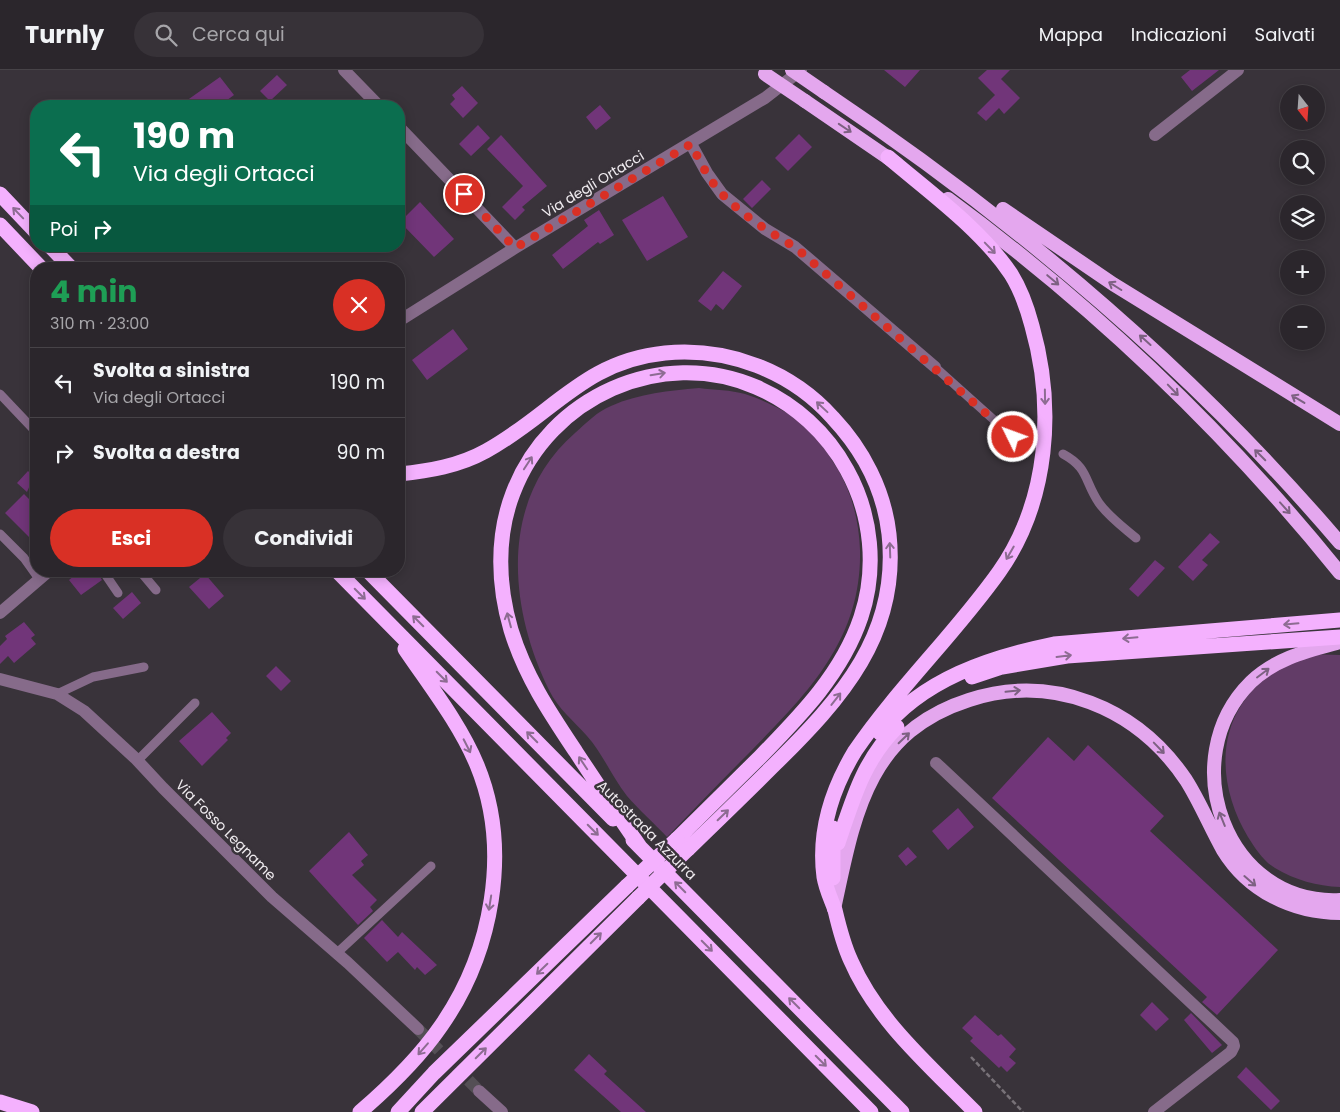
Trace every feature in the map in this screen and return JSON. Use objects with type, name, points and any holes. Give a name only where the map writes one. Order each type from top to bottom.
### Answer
[{"type":"highway","points":[[792,70],[904,145],[1062,268],[1159,353],[1266,460],[1340,543]]},
{"type":"highway","points":[[762,72],[936,190],[1027,259],[1119,339],[1221,438],[1309,535],[1340,573]]},
{"type":"highway","points":[[904,145],[932,160],[1113,284],[1340,424]]},
{"type":"highway","points":[[888,158],[948,207],[992,249],[1012,275],[1027,306],[1042,361],[1045,390],[1044,440],[1040,474],[1022,529],[999,572],[861,742],[842,772],[832,798],[825,827],[823,860],[826,886],[851,961],[869,995],[883,1014],[907,1043],[975,1112]]},
{"type":"highway","points":[[0,194],[30,226]]},
{"type":"highway","points":[[0,226],[35,262]]},
{"type":"highway","points":[[56,252],[65,262]]},
{"type":"highway","points":[[405,473],[446,467],[473,457],[511,435],[593,375],[635,358],[667,353],[718,354],[748,362],[787,379],[815,400],[851,438],[872,474],[888,524],[889,582],[878,628],[856,673],[823,715],[422,1112]]},
{"type":"highway","points":[[398,1112],[434,1074],[677,839],[791,725],[827,682],[850,643],[861,617],[870,580],[871,559],[866,520],[858,492],[842,462],[821,432],[798,411],[771,394],[722,376],[684,372],[660,374],[628,381],[591,399],[556,427],[522,472],[508,508],[501,546],[506,609],[524,667],[549,714],[640,847]]},
{"type":"highway","points":[[343,577],[871,1112]]},
{"type":"highway","name":"Autostrada Azzurra","points":[[374,577],[902,1112]]},
{"type":"highway","points":[[360,1112],[424,1047],[455,1004],[478,955],[485,931],[491,902],[495,859],[491,817],[477,765],[449,714],[383,617]]},
{"type":"highway","points":[[834,909],[834,851],[855,791],[880,748],[904,720],[960,672],[993,658],[1054,644],[1340,620]]},
{"type":"highway","points":[[944,687],[1002,667],[1059,657],[1340,637]]},
{"type":"highway","points":[[1340,642],[1291,656],[1251,682],[1231,708],[1221,729],[1214,773],[1218,809],[1236,848],[1252,867],[1271,881],[1300,894],[1311,898],[1340,900]]},
{"type":"highway","points":[[834,909],[856,812],[876,771],[894,748],[915,728],[945,709],[965,701],[1011,690],[1043,690],[1078,698],[1113,713],[1146,735],[1167,757],[1189,785],[1232,863],[1254,885],[1282,902],[1300,908],[1324,913],[1340,913]]},
{"type":"highway","points":[[386,1112],[434,1074]]},
{"type":"highway","points":[[0,1102],[32,1112]]},
{"type":"street","points":[[344,70],[373,100]]},
{"type":"street","name":"Via degli Ortacci","points":[[405,317],[515,248],[765,98],[801,70]]},
{"type":"street","points":[[1155,135],[1238,70]]},
{"type":"street","points":[[405,133],[515,248]]},
{"type":"street","points":[[691,144],[706,173],[722,194],[765,229],[795,247],[935,367]]},
{"type":"street","points":[[0,613],[42,577]]},
{"type":"street","name":"Via Fosso Legname","points":[[0,679],[57,694],[84,711],[138,760],[163,788],[272,897],[336,952],[418,1030]]},
{"type":"street","points":[[936,763],[1233,1042],[1234,1046],[1231,1052],[1154,1112]]},
{"type":"street","points":[[479,1091],[501,1112]]},
{"type":"lane","points":[[935,367],[1013,437]]},
{"type":"lane","points":[[0,394],[30,426]]},
{"type":"lane","points":[[1063,454],[1078,462],[1098,501],[1106,512],[1136,538]]},
{"type":"lane","points":[[0,534],[30,563]]},
{"type":"lane","points":[[107,577],[118,593]]},
{"type":"lane","points":[[145,577],[156,590]]},
{"type":"lane","points":[[57,694],[93,677],[144,667]]},
{"type":"lane","points":[[138,760],[196,703]]},
{"type":"lane","points":[[336,952],[431,866]]},
{"type":"path","points":[[971,1057],[1023,1112]]},
{"type":"shaded area","points":[[699,388],[734,392],[753,397],[791,415],[814,433],[837,468],[847,487],[854,508],[860,550],[858,581],[852,610],[842,637],[812,684],[793,707],[667,837],[627,796],[593,743],[562,709],[549,690],[535,658],[525,624],[519,589],[518,555],[523,521],[533,489],[550,460],[575,433],[601,411],[633,398],[655,393]]},
{"type":"shaded area","points":[[1307,654],[1340,655],[1340,887],[1315,884],[1298,879],[1275,868],[1263,858],[1256,850],[1240,821],[1228,788],[1226,754],[1228,736],[1242,704],[1255,687],[1280,669]]},
{"type":"building","points":[[884,70],[920,70],[905,87]]},
{"type":"building","points":[[987,70],[1010,70],[1001,79],[1020,98],[1004,114],[999,108],[986,121],[977,113],[995,95],[978,78]]},
{"type":"building","points":[[1190,70],[1219,70],[1192,91],[1181,77]]},
{"type":"building","points":[[277,75],[287,85],[271,100],[260,91]]},
{"type":"building","points":[[220,77],[234,95],[227,100],[187,100]]},
{"type":"building","points":[[462,86],[478,103],[463,118],[450,104],[455,99],[452,95]]},
{"type":"building","points":[[600,105],[611,118],[596,130],[586,117]]},
{"type":"building","points":[[478,125],[490,138],[471,156],[459,144]]},
{"type":"building","points":[[799,134],[812,147],[788,171],[775,158]]},
{"type":"building","points":[[501,135],[547,186],[522,207],[525,210],[515,220],[502,207],[523,186],[487,149]]},
{"type":"building","points":[[762,180],[771,189],[752,208],[743,199]]},
{"type":"building","points":[[663,196],[688,237],[647,261],[622,220]]},
{"type":"building","points":[[420,202],[454,239],[434,257],[405,227],[405,217]]},
{"type":"building","points":[[599,210],[614,235],[600,244],[598,242],[563,269],[552,255],[588,226],[584,220]]},
{"type":"building","points":[[723,271],[742,286],[723,310],[716,304],[711,311],[698,301]]},
{"type":"building","points":[[453,329],[468,349],[427,380],[412,360]]},
{"type":"building","points":[[28,471],[30,473],[30,485],[27,492],[17,483]]},
{"type":"building","points":[[24,494],[30,500],[30,538],[5,513]]},
{"type":"building","points":[[1210,533],[1220,542],[1202,560],[1208,565],[1193,581],[1178,567]]},
{"type":"building","points":[[1155,560],[1165,568],[1138,597],[1129,589]]},
{"type":"building","points":[[73,577],[100,577],[102,580],[81,595],[69,580]]},
{"type":"building","points":[[201,577],[208,577],[224,596],[209,609],[189,587]]},
{"type":"building","points":[[132,592],[141,603],[123,619],[113,608]]},
{"type":"building","points":[[24,622],[35,635],[31,638],[36,644],[14,663],[8,656],[0,664],[0,646],[7,639],[5,636]]},
{"type":"building","points":[[276,666],[291,681],[281,691],[266,676]]},
{"type":"building","points":[[212,712],[231,733],[226,738],[228,740],[202,766],[179,741]]},
{"type":"building","points":[[1048,737],[1074,761],[1088,745],[1164,816],[1150,831],[1278,950],[1217,1015],[1202,1002],[1207,997],[992,798]]},
{"type":"building","points":[[958,808],[974,827],[948,850],[932,831]]},
{"type":"building","points":[[349,832],[368,855],[361,861],[364,865],[352,875],[377,900],[370,907],[373,911],[358,925],[309,871]]},
{"type":"building","points":[[908,847],[917,857],[906,866],[898,856]]},
{"type":"building","points":[[382,920],[398,937],[402,932],[437,965],[425,975],[417,967],[415,970],[398,952],[387,962],[364,938]]},
{"type":"building","points":[[1152,1002],[1169,1019],[1156,1031],[1140,1015]]},
{"type":"building","points":[[1191,1013],[1222,1045],[1212,1053],[1184,1020]]},
{"type":"building","points":[[975,1015],[998,1036],[1001,1034],[1016,1049],[1009,1057],[1016,1063],[1007,1072],[1001,1066],[999,1068],[970,1041],[973,1038],[962,1028]]},
{"type":"building","points":[[589,1054],[607,1071],[604,1074],[646,1112],[621,1112],[574,1070]]},
{"type":"building","points":[[1246,1067],[1280,1101],[1271,1110],[1237,1077]]},
{"type":"tunnel","points":[[418,1029],[479,1091]]},
{"type":"route","points":[[464,194],[515,248],[691,144],[706,173],[722,194],[765,229],[795,247],[935,367],[1013,437]]}]
